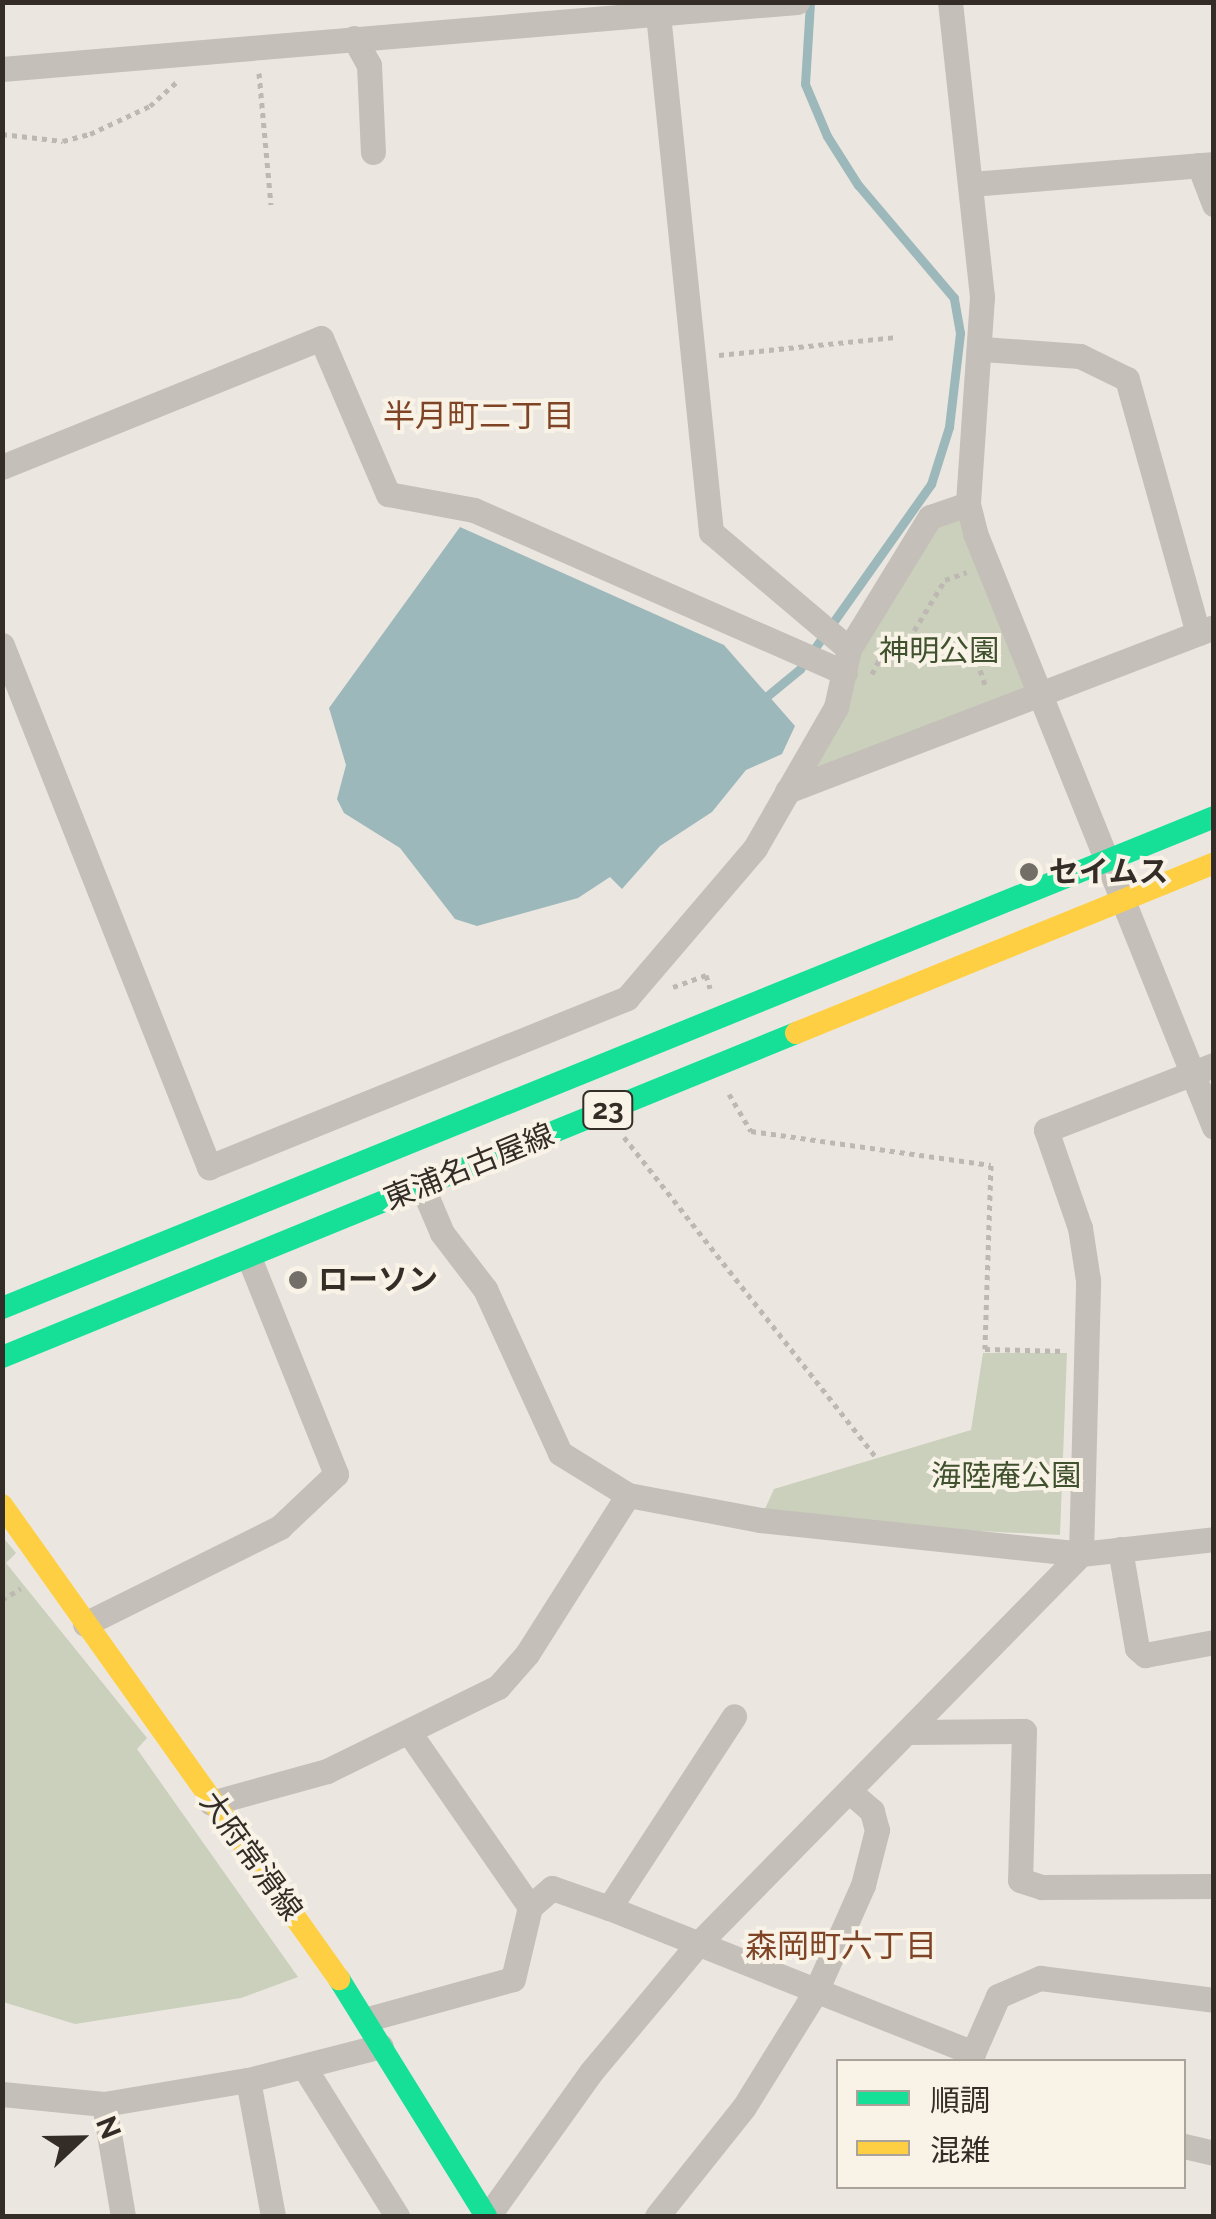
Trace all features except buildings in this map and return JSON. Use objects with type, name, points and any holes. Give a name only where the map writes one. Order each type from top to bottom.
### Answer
[{"type":"main road","name":"東浦名古屋線","points":[[2,1308],[1214,817]]},
{"type":"main road","name":"東浦名古屋線","points":[[2,1357],[1214,862]]},
{"type":"main road","name":"大府常滑線","points":[[2,1504],[211,1803],[368,2018],[381,2046],[487,2216]]},
{"type":"street","points":[[2,69],[797,2]]},
{"type":"street","points":[[950,2],[971,184],[982,348],[968,504],[984,566],[1102,862],[1202,1069],[1214,1127]]},
{"type":"street","points":[[658,14],[711,532],[854,668]]},
{"type":"street","points":[[354,38],[370,65],[374,152]]},
{"type":"street","points":[[971,184],[1206,164],[1214,204]]},
{"type":"street","points":[[2,467],[322,338],[388,494],[474,510],[854,668]]},
{"type":"street","points":[[786,791],[1039,698],[1206,630],[1127,379],[1080,356],[982,348]]},
{"type":"street","points":[[2,645],[210,1167],[627,998],[755,848],[836,707],[930,518],[968,504]]},
{"type":"street","points":[[487,2216],[592,2072],[698,1944],[911,1732],[1082,1554],[1087,1352],[1080,1228],[1046,1130],[1202,1069]]},
{"type":"street","points":[[422,1186],[442,1233],[486,1289],[560,1453],[628,1495],[760,1520],[1082,1554],[1214,1539]]},
{"type":"street","points":[[85,1624],[280,1527],[336,1474],[248,1258]]},
{"type":"street","points":[[211,1803],[327,1771],[411,1735],[498,1687],[527,1654],[628,1495]]},
{"type":"street","points":[[1120,1550],[1137,1648],[1145,1655],[1214,1642]]},
{"type":"street","points":[[609,1908],[734,1716]]},
{"type":"street","points":[[911,1732],[1024,1731],[1020,1880],[1042,1887],[1214,1886]]},
{"type":"street","points":[[411,1735],[530,1907]]},
{"type":"street","points":[[657,2216],[744,2107],[816,1990],[863,1885],[877,1830],[872,1811],[849,1791]]},
{"type":"street","points":[[368,2018],[513,1979],[530,1907],[552,1888],[816,1990],[972,2058],[998,1996],[1040,1978],[1214,2000]]},
{"type":"street","points":[[2,2094],[104,2104],[248,2080],[381,2046]]},
{"type":"street","points":[[304,2067],[397,2216]]},
{"type":"street","points":[[248,2080],[273,2216]]},
{"type":"street","points":[[104,2104],[122,2216]]},
{"type":"street","points":[[1186,2147],[1214,2154]]},
{"type":"path","points":[[255,47],[271,204]]},
{"type":"path","points":[[2,134],[63,140],[90,134],[174,89],[196,51]]},
{"type":"path","points":[[692,350],[718,355],[896,337]]},
{"type":"path","points":[[909,639],[945,580],[984,566]]},
{"type":"path","points":[[854,668],[909,639],[974,651],[996,714]]},
{"type":"path","points":[[637,987],[650,996],[706,975],[712,991]]},
{"type":"path","points":[[716,1066],[751,1131],[991,1165],[985,1349],[1087,1352]]},
{"type":"path","points":[[610,1109],[631,1152],[875,1456]]},
{"type":"green space","name":"神明公園","points":[[968,504],[1039,698],[787,791],[930,517]]},
{"type":"green space","name":"海陸庵公園","points":[[983,1353],[1067,1353],[1060,1535],[760,1520],[774,1489],[971,1430]]},
{"type":"green space","points":[[2,1536],[16,1553],[6,1563],[147,1738],[137,1749],[298,1977],[241,1998],[75,2024],[3,2002]]},
{"type":"water","points":[[460,527],[724,645],[795,726],[782,754],[746,770],[712,812],[660,846],[622,889],[610,877],[578,898],[477,926],[455,919],[400,848],[344,813],[337,799],[346,765],[329,708]]},
{"type":"waterway","points":[[761,701],[800,669],[931,484],[949,427],[960,333],[954,298],[858,185],[827,136],[805,84],[810,2]]},
{"type":"traffic: fast","points":[[2,1308],[1214,817]]},
{"type":"traffic: fast","points":[[2,1357],[796,1033]]},
{"type":"traffic: fast","points":[[339,1979],[486,2216]]},
{"type":"traffic: slow","points":[[796,1033],[1214,863]]},
{"type":"traffic: slow","points":[[2,1505],[339,1979]]},
{"type":"place","name":"セイムス","points":[[1029,872]]},
{"type":"place","name":"ローソン","points":[[298,1280]]},
{"type":"district","name":"半月町二丁目","points":[[479,416]]},
{"type":"district","name":"森岡町六丁目","points":[[841,1946]]}]
